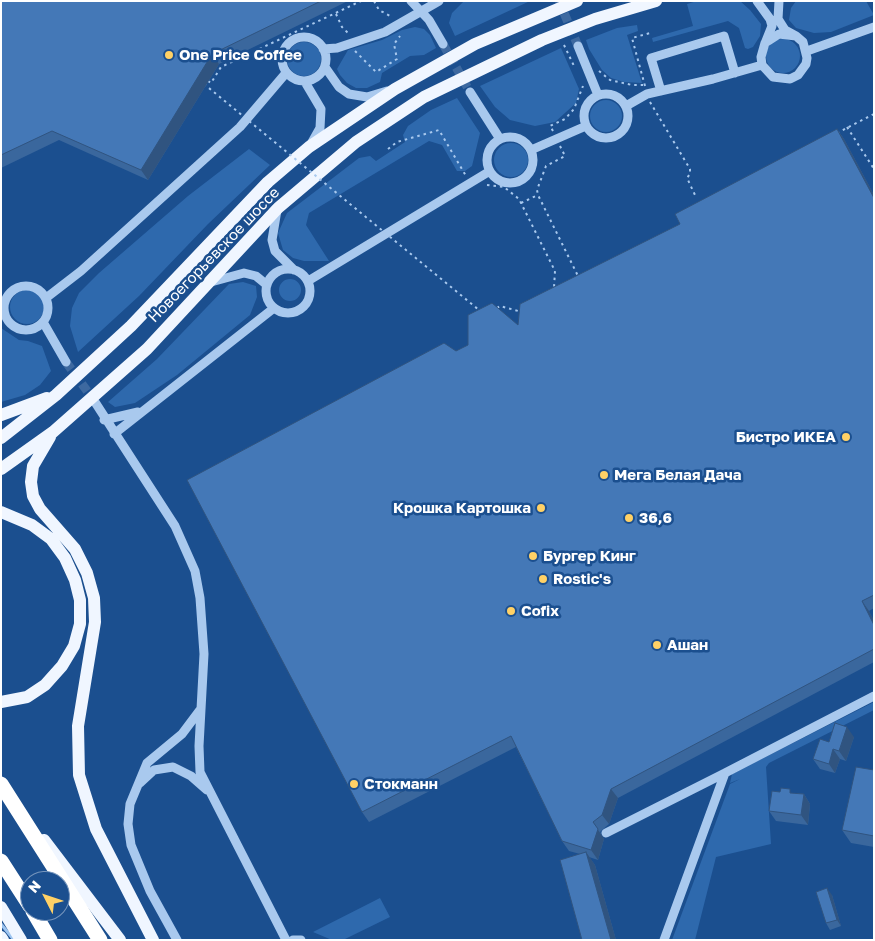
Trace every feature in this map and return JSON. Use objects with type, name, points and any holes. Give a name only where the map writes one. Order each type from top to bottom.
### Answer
[{"type":"highway","points":[[1,784],[100,940]]},
{"type":"highway","points":[[1,861],[20,890]]},
{"type":"highway","points":[[39,921],[50,940]]},
{"type":"main road","name":"Новоегорьевское шоссе","points":[[1,438],[56,395],[131,326],[268,182],[309,147],[394,89],[475,44],[577,1]]},
{"type":"main road","name":"Новоегорьевское шоссе","points":[[1,469],[53,432],[147,349],[278,208],[356,142],[424,97],[542,40],[595,19],[656,1]]},
{"type":"main road","points":[[1,415],[56,395]]},
{"type":"main road","points":[[1,429],[21,423]]},
{"type":"main road","points":[[53,432],[33,466],[30,482],[33,496],[40,509],[75,549],[87,573],[94,598],[94,622],[78,726],[78,775],[96,829],[155,940]]},
{"type":"main road","points":[[1,512],[32,525],[51,539],[68,565],[80,600],[80,624],[74,646],[62,666],[45,685],[26,697],[1,702]]},
{"type":"main road","points":[[1,784],[120,940]]},
{"type":"main road","points":[[3,910],[21,940]]},
{"type":"street","points":[[411,1],[429,20],[443,44]]},
{"type":"street","points":[[323,49],[337,48],[372,37],[439,1]]},
{"type":"street","points":[[758,1],[772,26],[761,57],[762,65],[773,77],[790,79],[803,70],[807,51],[803,42],[785,30],[778,19],[778,1]]},
{"type":"street","points":[[807,51],[874,27]]},
{"type":"street","points":[[765,43],[779,34],[796,36]]},
{"type":"street","points":[[661,91],[651,58],[724,36],[735,73]]},
{"type":"street","points":[[310,38],[323,49],[326,58],[324,67],[320,74],[305,82],[297,80],[286,73],[282,61],[282,53],[294,40],[310,38]]},
{"type":"street","points":[[578,46],[598,95]]},
{"type":"street","points":[[626,106],[647,94],[762,65]]},
{"type":"street","points":[[324,67],[339,88],[350,94],[367,97],[394,89]]},
{"type":"street","points":[[46,298],[81,271],[240,127],[286,73]]},
{"type":"street","points":[[305,82],[321,109],[320,128],[309,147]]},
{"type":"street","points":[[470,92],[500,140]]},
{"type":"street","points":[[598,95],[614,95],[626,106],[628,121],[619,134],[604,138],[597,136],[586,126],[584,117],[586,108],[590,100],[598,95]]},
{"type":"street","points":[[531,150],[586,126]]},
{"type":"street","points":[[509,137],[518,138],[531,150],[534,159],[532,168],[520,182],[502,182],[490,170],[487,162],[489,153],[493,145],[500,140],[509,137]]},
{"type":"street","points":[[308,281],[490,170]]},
{"type":"street","points":[[278,208],[272,230],[273,246],[282,259],[308,281],[310,297],[300,310],[291,313],[282,312],[274,308],[266,293],[267,285],[278,272],[286,269],[294,270]]},
{"type":"street","points":[[211,282],[244,273],[256,276],[267,285]]},
{"type":"street","points":[[18,287],[34,287],[46,298],[47,315],[43,322],[36,328],[27,330],[10,324],[5,316],[4,307],[6,299],[18,287]]},
{"type":"street","points":[[114,434],[274,308]]},
{"type":"street","points":[[43,322],[66,362]]},
{"type":"street","points":[[92,399],[175,526],[194,571],[200,598],[204,654],[200,772],[286,940]]},
{"type":"street","points":[[104,420],[131,415],[144,409]]},
{"type":"street","points":[[606,832],[725,774],[874,696]]},
{"type":"street","points":[[177,940],[150,891],[131,844],[128,824],[130,804],[147,763],[182,734],[201,710]]},
{"type":"street","points":[[135,789],[154,770],[173,768],[191,776],[210,792]]},
{"type":"street","points":[[664,940],[725,774]]},
{"type":"street","points":[[293,940],[301,940]]},
{"type":"path","points":[[208,81],[211,83],[222,67],[361,1]]},
{"type":"path","points":[[650,33],[632,38],[644,84],[647,94],[690,169],[690,174],[687,178],[695,195]]},
{"type":"path","points":[[564,46],[581,78],[582,91],[574,109],[565,119],[550,126],[564,156],[546,166],[537,190],[579,278]]},
{"type":"path","points":[[581,78],[599,71],[610,80],[632,85],[644,84]]},
{"type":"path","points":[[199,80],[481,312]]},
{"type":"path","points":[[837,133],[874,114]]},
{"type":"path","points":[[848,128],[874,169]]},
{"type":"path","points":[[388,149],[397,142],[439,130],[466,176],[459,180],[463,186]]},
{"type":"path","points":[[483,186],[495,184],[515,194],[555,272],[555,279],[552,285],[555,291]]},
{"type":"path","points":[[521,203],[538,195]]},
{"type":"path","points":[[493,310],[500,306],[523,312]]},
{"type":"shaded area","points":[[464,1],[530,1],[455,36],[449,23],[452,13]]},
{"type":"shaded area","points":[[697,1],[740,1],[761,24],[760,36],[753,47],[745,48],[739,28],[728,21],[653,42],[652,38],[693,26],[687,4]]},
{"type":"shaded area","points":[[796,1],[866,1],[874,15],[831,32],[814,33],[796,28],[789,20],[791,8]]},
{"type":"shaded area","points":[[637,25],[638,31],[627,35],[642,83],[624,82],[611,78],[602,70],[589,49],[586,40],[617,28]]},
{"type":"shaded area","points":[[415,27],[424,29],[430,35],[436,48],[424,55],[410,56],[382,73],[380,82],[367,88],[356,88],[347,83],[340,75],[337,69],[348,50],[382,40],[402,30]]},
{"type":"shaded area","points":[[783,39],[795,44],[800,56],[795,68],[783,73],[771,68],[766,56],[771,44]]},
{"type":"shaded area","points":[[304,42],[311,43],[316,47],[320,52],[320,66],[316,71],[311,75],[304,76],[297,75],[292,71],[288,66],[287,59],[288,52],[292,47],[297,43]]},
{"type":"shaded area","points":[[561,48],[579,89],[576,103],[555,122],[535,126],[510,120],[495,107],[480,86]]},
{"type":"shaded area","points":[[457,98],[480,133],[472,166],[465,171],[457,171],[442,145],[429,141],[309,213],[306,225],[329,261],[304,261],[293,258],[283,250],[278,233],[287,213],[359,158],[370,156],[376,161],[405,142],[403,135],[408,126],[431,110]]},
{"type":"shaded area","points":[[606,100],[617,105],[622,116],[617,127],[606,132],[595,127],[590,116],[595,105]]},
{"type":"shaded area","points":[[511,143],[518,144],[523,148],[527,153],[527,167],[523,172],[518,176],[511,177],[504,176],[499,172],[495,167],[494,160],[495,153],[499,148],[504,144]]},
{"type":"shaded area","points":[[249,149],[270,165],[208,224],[139,296],[78,352],[70,326],[72,308],[79,293],[99,273],[188,196]]},
{"type":"shaded area","points":[[290,279],[298,282],[301,290],[298,298],[290,301],[282,298],[279,290],[282,282]]},
{"type":"shaded area","points":[[243,282],[256,286],[257,297],[250,315],[177,375],[135,403],[115,407],[108,402],[157,359],[229,284]]},
{"type":"shaded area","points":[[27,290],[39,295],[44,307],[39,319],[27,324],[15,319],[10,307],[15,295]]},
{"type":"shaded area","points":[[1,328],[19,340],[42,346],[51,371],[40,385],[25,395],[1,402]]},
{"type":"shaded area","points":[[874,702],[874,710],[769,763],[766,767],[771,844],[716,857],[695,940],[672,940],[730,784],[740,779],[730,783],[732,774]]},
{"type":"shaded area","points":[[380,898],[390,917],[345,939],[332,940],[313,932]]},
{"type":"building","points":[[1,1],[321,1],[212,54],[141,170],[52,131],[1,155]]},
{"type":"building","points":[[837,129],[874,198],[874,595],[862,601],[874,625],[874,649],[611,789],[602,815],[593,822],[598,829],[591,850],[562,841],[511,736],[362,812],[187,480],[444,343],[456,351],[468,345],[468,315],[492,303],[518,325],[520,304],[680,224],[675,214]]},
{"type":"building","points":[[835,723],[847,727],[839,751],[833,749],[829,764],[813,759],[820,739],[829,742]]},
{"type":"building","points":[[856,767],[874,770],[874,836],[842,830]]},
{"type":"building","points":[[781,788],[790,789],[790,793],[804,794],[801,815],[769,811],[772,791],[780,792]]},
{"type":"building","points":[[586,852],[611,940],[582,940],[560,860]]},
{"type":"building","points":[[827,888],[837,920],[826,923],[816,892]]},
{"type":"waterway","points":[[1,924],[14,940]]},
{"type":"tunnel","points":[[559,1],[578,46]]},
{"type":"tunnel","points":[[443,44],[470,92]]},
{"type":"tunnel","points":[[66,362],[93,399]]},
{"type":"place","name":"One Price Coffee","points":[[169,55]]},
{"type":"place","name":"Бистро ИКЕА","points":[[846,437]]},
{"type":"place","name":"Мега Белая Дача","points":[[604,475]]},
{"type":"place","name":"Крошка Картошка","points":[[541,508]]},
{"type":"place","name":"36,6","points":[[629,518]]},
{"type":"place","name":"Бургер Кинг","points":[[533,556]]},
{"type":"place","name":"Rostic's","points":[[543,579]]},
{"type":"place","name":"Cofix","points":[[511,611]]},
{"type":"place","name":"Ашан","points":[[657,645]]},
{"type":"place","name":"Стокманн","points":[[354,784]]}]
